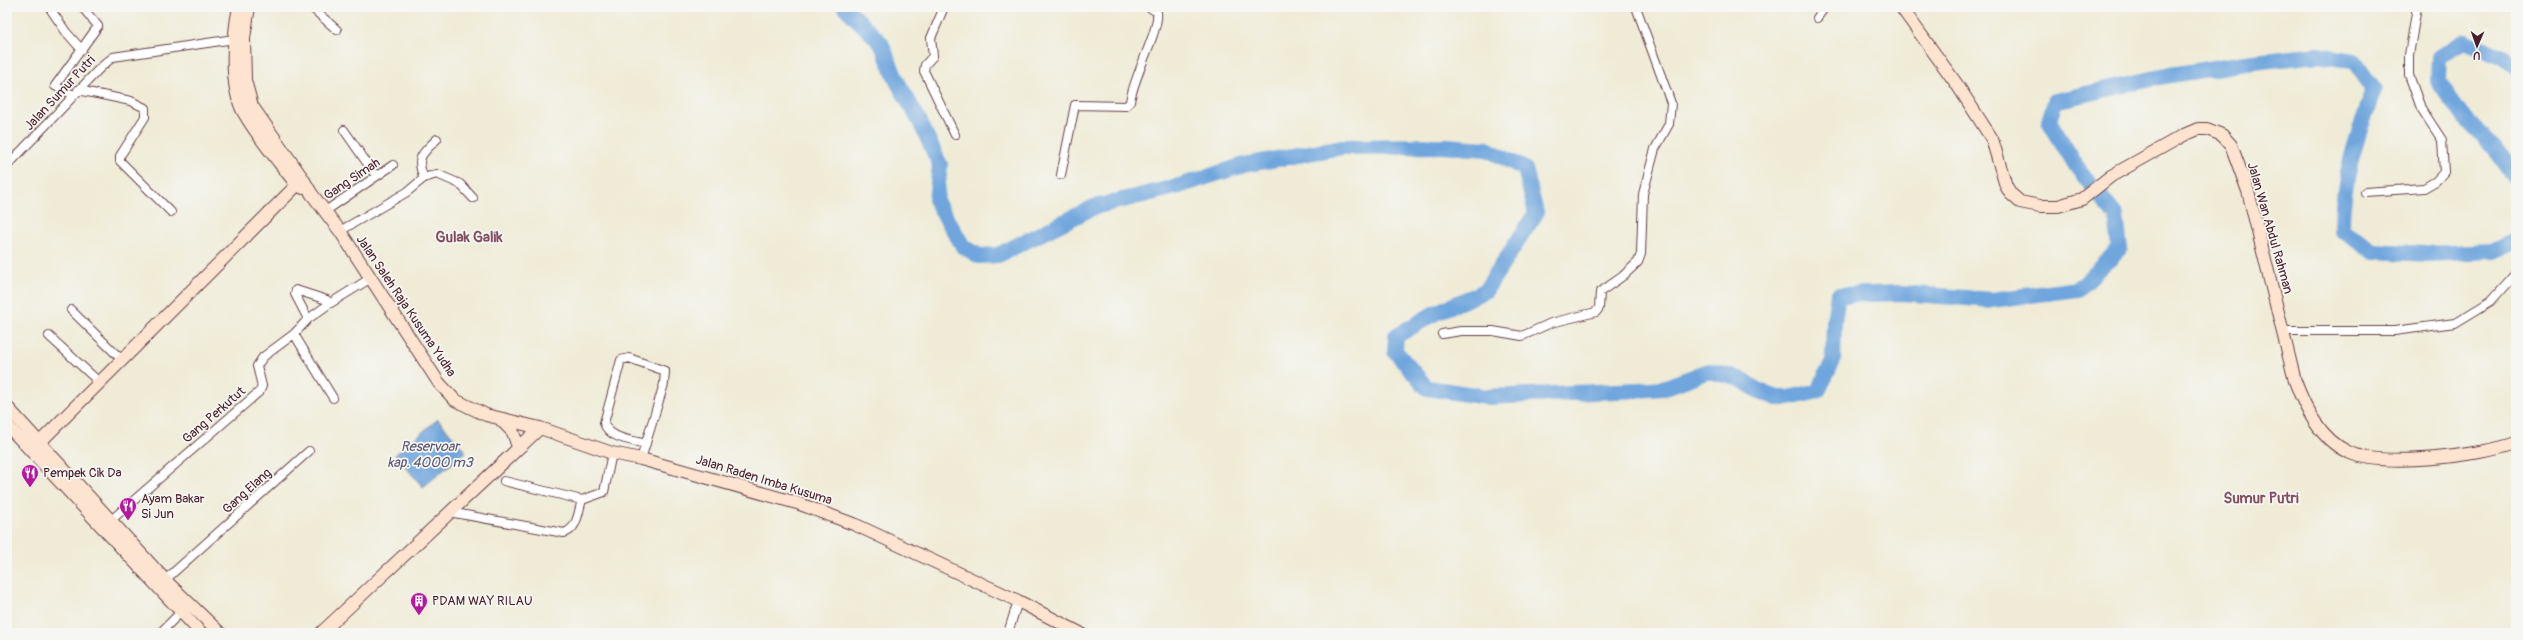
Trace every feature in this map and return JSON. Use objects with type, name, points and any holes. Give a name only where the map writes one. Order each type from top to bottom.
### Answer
[{"type":"street","points":[[49,7],[66,32],[82,50]]},
{"type":"street","points":[[82,7],[98,26],[55,86],[76,93],[131,101],[145,108],[146,117],[120,156],[120,161],[171,212]]},
{"type":"street","name":"Jalan Saleh Raja Kusuma Yudha","points":[[239,7],[234,39],[242,88],[300,182],[311,193],[340,231],[438,383],[455,400],[467,408],[500,419],[540,428]]},
{"type":"street","name":"Jalan Saleh Raja Kusuma Yudha","points":[[242,88],[244,38],[249,7]]},
{"type":"street","points":[[311,7],[337,30]]},
{"type":"street","points":[[944,7],[931,38],[933,56],[925,65],[924,71],[954,135]]},
{"type":"street","points":[[1061,175],[1075,105],[1126,106],[1130,102],[1134,81],[1158,23],[1157,12],[1149,7]]},
{"type":"street","points":[[1442,334],[1461,331],[1493,331],[1522,336],[1551,323],[1596,312],[1599,308],[1600,292],[1638,262],[1643,246],[1643,194],[1655,149],[1668,124],[1672,102],[1636,7]]},
{"type":"street","points":[[1817,18],[1825,7]]},
{"type":"street","name":"Jalan Wan Abdul Rahman","points":[[1901,7],[1958,86],[1992,138],[2011,194],[2020,202],[2040,206],[2058,206],[2082,199],[2111,176],[2198,129],[2208,129],[2222,135],[2231,145],[2248,191],[2284,331],[2295,381],[2306,410],[2332,441],[2349,452],[2374,458],[2436,458],[2470,456],[2516,443]]},
{"type":"street","points":[[2365,192],[2424,188],[2436,181],[2444,172],[2442,140],[2421,108],[2409,75],[2409,54],[2417,7]]},
{"type":"street","name":"Jalan Sumur Putri","points":[[7,166],[106,62],[116,56],[234,39]]},
{"type":"street","points":[[344,130],[376,176]]},
{"type":"street","points":[[424,178],[419,165],[420,159],[437,139]]},
{"type":"street","name":"Gang Simah","points":[[324,212],[393,165]]},
{"type":"street","points":[[340,231],[407,192],[424,178],[437,174],[450,178],[460,184],[473,198]]},
{"type":"street","points":[[35,447],[121,359],[218,266],[300,182]]},
{"type":"street","points":[[2284,331],[2394,331],[2455,322],[2491,301],[2516,273]]},
{"type":"street","name":"Gang Perkutut","points":[[110,521],[260,391],[262,386],[257,366],[260,361],[294,334],[308,319],[329,303],[371,278]]},
{"type":"street","points":[[308,319],[295,294],[296,290],[329,303]]},
{"type":"street","points":[[71,310],[121,359]]},
{"type":"street","points":[[294,334],[332,398]]},
{"type":"street","points":[[49,336],[99,382]]},
{"type":"street","points":[[641,459],[646,444],[664,384],[664,371],[629,358],[621,360],[604,423],[606,430],[613,434],[646,444]]},
{"type":"street","points":[[7,407],[35,447],[116,535],[180,613],[220,633]]},
{"type":"street","points":[[500,419],[513,432],[518,447]]},
{"type":"street","points":[[7,425],[35,447],[110,521],[116,535],[165,580],[196,620],[201,633]]},
{"type":"street","points":[[321,633],[540,428]]},
{"type":"street","name":"Jalan Raden Imba Kusuma","points":[[540,428],[612,453],[641,459],[797,502],[856,525],[1018,601],[1080,633]]},
{"type":"street","name":"Gang Elang","points":[[165,580],[309,451]]},
{"type":"street","points":[[504,481],[582,500],[604,492],[612,453]]},
{"type":"street","points":[[450,512],[564,533],[574,528],[582,500]]},
{"type":"street","points":[[1008,633],[1018,601]]},
{"type":"street","points":[[160,633],[180,613]]},
{"type":"water","name":"Reservoar kap. 4000 m3","points":[[438,419],[466,452],[423,487],[395,455]]},
{"type":"waterway","points":[[845,7],[881,43],[897,81],[920,122],[940,165],[936,201],[963,246],[979,256],[998,255],[1094,207],[1179,186],[1244,165],[1342,147],[1446,146],[1487,149],[1525,169],[1536,213],[1485,291],[1435,313],[1396,336],[1395,351],[1427,388],[1487,397],[1663,388],[1709,371],[1740,379],[1759,391],[1777,398],[1789,398],[1818,391],[1833,361],[1834,322],[1838,295],[1901,293],[1992,300],[2078,289],[2120,248],[2116,216],[2077,167],[2049,121],[2055,101],[2165,76],[2245,63],[2318,55],[2354,61],[2374,90],[2351,159],[2344,195],[2342,231],[2373,251],[2427,254],[2493,251],[2516,241]]},
{"type":"waterway","points":[[2516,67],[2502,56],[2465,41],[2439,57],[2438,81],[2461,114],[2494,148],[2516,178]]},
{"type":"place","name":"Pempek Cik Da","points":[[30,488]]},
{"type":"place","name":"Ayam Bakar Si Jun","points":[[128,521]]},
{"type":"place","name":"PDAM WAY RILAU","points":[[419,616]]},
{"type":"district","name":"Gulak Galik","points":[[469,237]]},
{"type":"district","name":"Sumur Putri","points":[[2261,498]]}]
